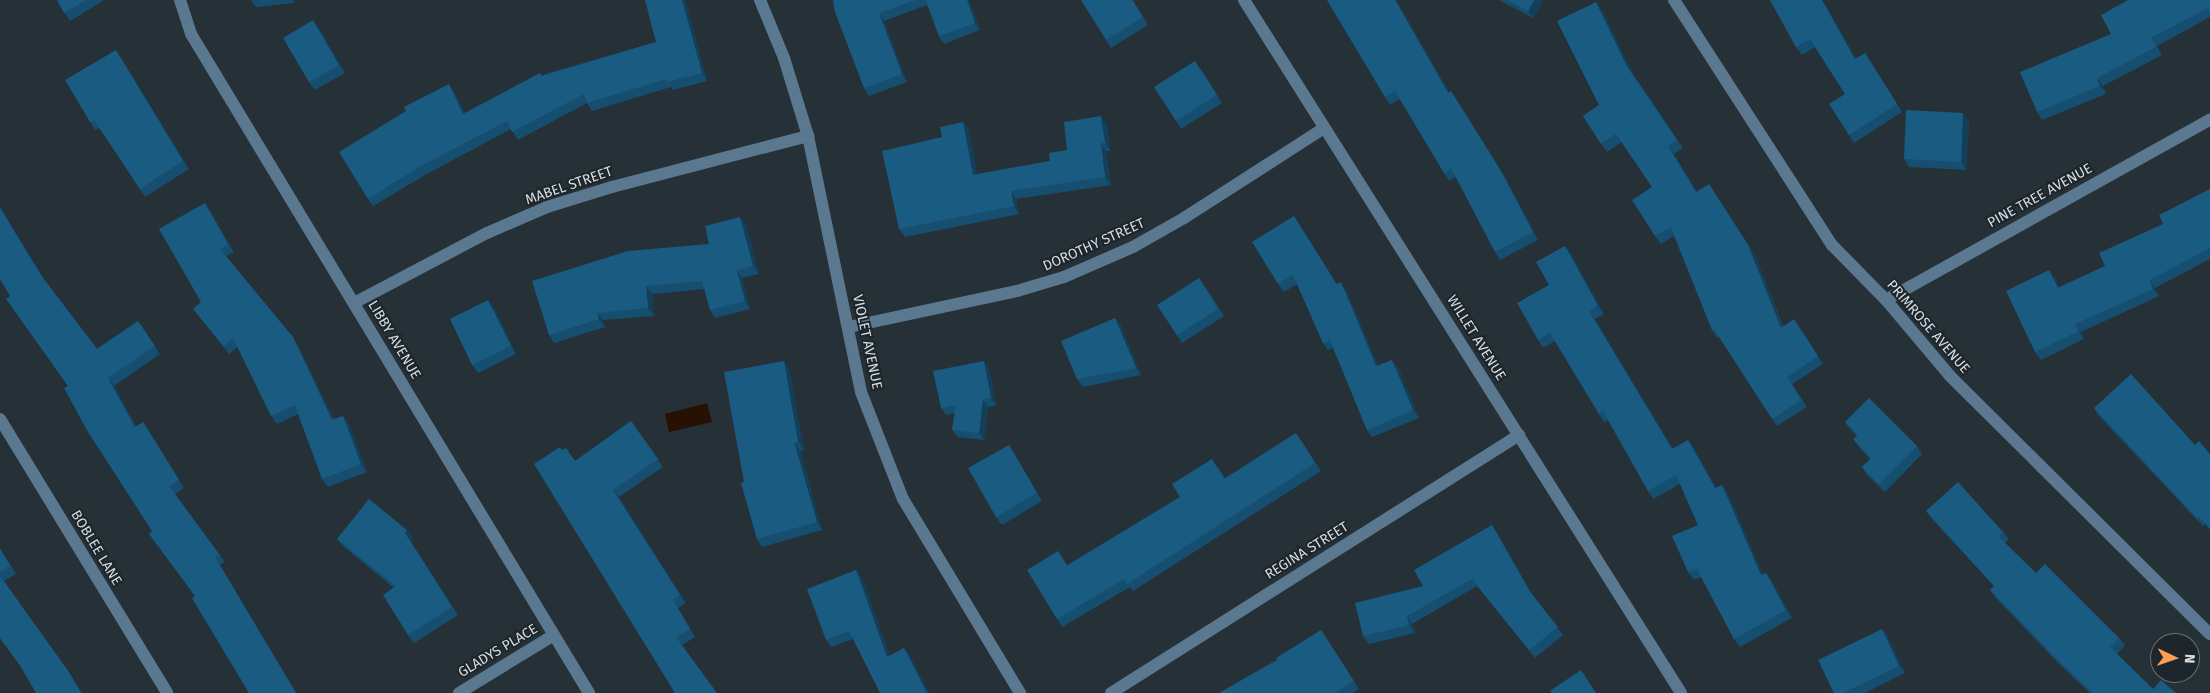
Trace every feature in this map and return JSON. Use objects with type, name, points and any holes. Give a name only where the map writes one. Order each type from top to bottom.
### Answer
[{"type":"street","name":"LIBBY AVENUE","points":[[180,0],[191,34],[589,693]]},
{"type":"street","name":"VIOLET AVENUE","points":[[760,0],[784,58],[808,136],[861,392],[903,499],[1020,693]]},
{"type":"street","name":"WILLET AVENUE","points":[[1244,0],[1681,693]]},
{"type":"street","name":"PRIMROSE AVENUE","points":[[1674,0],[1827,238],[1886,300],[1950,376],[2210,634]]},
{"type":"street","name":"PINE TREE AVENUE","points":[[1886,300],[2210,120]]},
{"type":"street","name":"DOROTHY STREET","points":[[849,327],[1017,291],[1064,277],[1133,247],[1175,223],[1324,128]]},
{"type":"street","name":"MABEL STREET","points":[[354,304],[487,233],[547,208],[612,187],[808,136]]},
{"type":"street","name":"BOBLEE LANE","points":[[0,419],[167,693]]},
{"type":"street","name":"REGINA STREET","points":[[1111,693],[1519,435]]},
{"type":"street","name":"GLADYS PLACE","points":[[458,693],[554,635]]},
{"type":"shaded area","points":[[707,403],[712,422],[669,432],[665,414]]},
{"type":"building","points":[[57,0],[86,0],[64,13]]},
{"type":"building","points":[[645,0],[682,0],[702,73],[667,82],[666,79],[587,103],[584,94],[512,132],[507,121],[419,167],[368,199],[339,152],[406,111],[404,107],[449,84],[463,114],[540,73],[542,76],[656,42]]},
{"type":"building","points":[[833,0],[916,0],[879,13],[902,74],[864,88],[835,12]]},
{"type":"building","points":[[926,0],[967,0],[975,23],[939,36]]},
{"type":"building","points":[[1081,0],[1132,0],[1143,17],[1106,40]]},
{"type":"building","points":[[1327,0],[1395,0],[1448,93],[1451,91],[1501,171],[1533,232],[1495,252],[1451,168],[1444,173],[1395,91],[1385,97]]},
{"type":"building","points":[[1508,0],[1534,0],[1528,11]]},
{"type":"building","points":[[1770,0],[1822,0],[1855,59],[1865,53],[1897,104],[1849,135],[1829,104],[1845,94],[1810,39],[1796,47]]},
{"type":"building","points":[[2128,0],[2210,0],[2210,12],[2208,8],[2151,38],[2156,47],[2097,78],[2100,86],[2037,112],[2020,72],[2111,34],[2101,15]]},
{"type":"building","points":[[1596,2],[1626,65],[1677,140],[1668,146],[1696,192],[1709,184],[1748,245],[1781,328],[1794,319],[1818,356],[1787,377],[1801,400],[1772,419],[1714,329],[1712,330],[1671,227],[1655,236],[1632,200],[1652,187],[1616,134],[1601,144],[1583,116],[1599,105],[1557,21]]},
{"type":"building","points":[[313,20],[339,65],[309,82],[283,38]]},
{"type":"building","points":[[116,50],[183,161],[140,189],[94,120],[90,122],[65,80]]},
{"type":"building","points":[[1195,61],[1217,95],[1176,121],[1154,87]]},
{"type":"building","points":[[1906,110],[1963,113],[1961,162],[1904,159]]},
{"type":"building","points":[[1101,116],[1105,143],[1101,143],[1105,177],[1011,191],[1014,206],[899,229],[882,151],[942,137],[940,127],[963,122],[973,175],[1050,161],[1049,153],[1067,150],[1064,122]]},
{"type":"building","points":[[2210,189],[2210,248],[2150,280],[2153,289],[2075,324],[2079,331],[2035,352],[2006,291],[2049,270],[2058,288],[2105,266],[2099,253],[2163,224],[2159,215]]},
{"type":"building","points":[[205,203],[228,244],[220,249],[293,337],[332,420],[343,416],[361,464],[322,479],[295,405],[271,416],[233,338],[224,346],[193,309],[201,302],[159,229]]},
{"type":"building","points":[[0,208],[40,274],[97,349],[138,321],[155,346],[108,378],[135,427],[143,422],[179,480],[169,486],[219,554],[215,557],[296,693],[249,693],[192,598],[195,596],[149,534],[152,531],[88,432],[64,388],[68,386],[6,299],[10,296],[0,279]]},
{"type":"building","points":[[1294,216],[1336,284],[1341,282],[1376,366],[1392,360],[1413,410],[1367,430],[1330,340],[1323,343],[1293,275],[1278,284],[1252,242]]},
{"type":"building","points":[[740,217],[753,266],[737,270],[745,301],[710,310],[702,281],[646,286],[648,308],[597,313],[599,319],[549,335],[532,281],[628,251],[709,244],[705,226]]},
{"type":"building","points":[[1565,246],[1598,306],[1589,311],[1672,449],[1688,440],[1715,488],[1722,485],[1761,575],[1766,573],[1786,610],[1734,639],[1697,569],[1688,572],[1672,536],[1698,525],[1676,475],[1648,491],[1603,411],[1599,414],[1550,333],[1538,340],[1517,303],[1549,285],[1536,262]]},
{"type":"building","points":[[1199,278],[1218,309],[1177,335],[1157,305]]},
{"type":"building","points":[[488,300],[511,346],[472,365],[450,319]]},
{"type":"building","points":[[1115,318],[1136,368],[1077,379],[1061,341]]},
{"type":"building","points":[[784,361],[798,442],[794,442],[817,522],[757,539],[741,483],[744,482],[724,372]]},
{"type":"building","points":[[984,361],[991,398],[983,399],[979,433],[952,430],[956,405],[941,408],[933,371]]},
{"type":"building","points":[[2131,374],[2195,445],[2199,441],[2210,454],[2210,528],[2199,517],[2197,518],[2094,408]]},
{"type":"building","points":[[1869,398],[1917,446],[1879,484],[1862,467],[1871,458],[1853,439],[1858,435],[1845,422]]},
{"type":"building","points":[[631,421],[658,459],[613,490],[680,595],[673,600],[690,629],[676,637],[717,693],[675,693],[534,464],[560,447],[562,450],[566,448],[575,461]]},
{"type":"building","points":[[1296,433],[1315,463],[1127,584],[1124,579],[1057,619],[1027,570],[1058,551],[1067,566],[1180,497],[1172,484],[1212,459],[1224,479]]},
{"type":"building","points":[[1009,445],[1037,493],[996,517],[968,468]]},
{"type":"building","points":[[1958,482],[2003,532],[1998,536],[2036,573],[2045,564],[2119,638],[2110,647],[2153,689],[2158,683],[2164,683],[2176,693],[2093,693],[1990,590],[1994,586],[1926,511]]},
{"type":"building","points":[[369,499],[407,530],[405,533],[452,607],[408,635],[383,595],[396,586],[337,539]]},
{"type":"building","points":[[1492,525],[1530,592],[1558,627],[1529,650],[1472,579],[1407,616],[1409,625],[1363,636],[1355,603],[1423,586],[1414,570]]},
{"type":"building","points":[[0,549],[10,566],[0,572]]},
{"type":"building","points":[[856,570],[887,657],[904,648],[927,693],[880,693],[849,631],[826,640],[807,589]]},
{"type":"building","points":[[0,576],[69,672],[81,693],[36,693],[21,667],[0,638]]},
{"type":"building","points":[[1882,629],[1899,666],[1843,693],[1834,693],[1818,660]]},
{"type":"building","points":[[1321,630],[1354,681],[1335,693],[1219,693],[1277,660],[1276,658]]},
{"type":"building","points":[[1581,670],[1596,693],[1552,693],[1550,691]]}]
